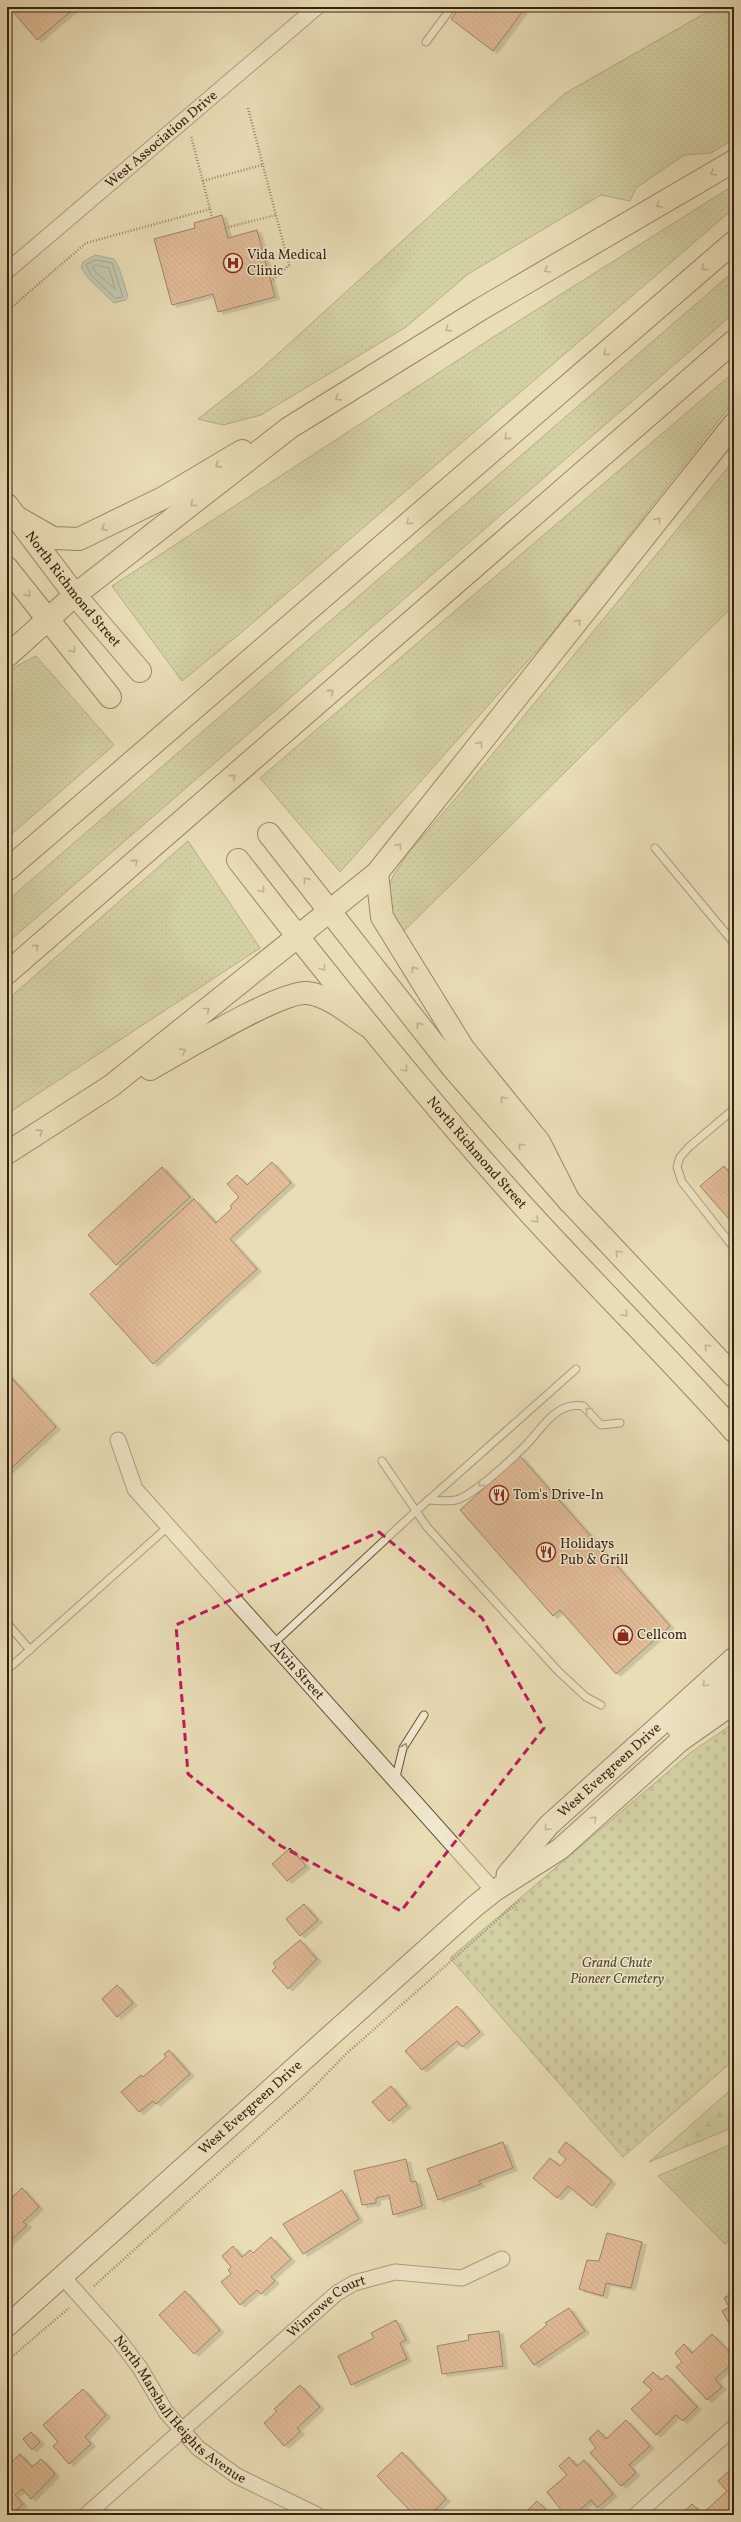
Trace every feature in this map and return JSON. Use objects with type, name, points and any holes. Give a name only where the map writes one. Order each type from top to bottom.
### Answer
[{"type":"main road","points":[[12,512],[53,538],[79,539],[163,498],[233,456],[290,428],[481,309],[734,161]]},
{"type":"main road","points":[[7,870],[734,242]]},
{"type":"main road","points":[[7,973],[734,341]]},
{"type":"main road","points":[[7,1153],[111,1086],[299,937],[377,873],[734,424]]},
{"type":"main road","points":[[7,656],[75,596],[290,428]]},
{"type":"main road","name":"North Richmond Street","points":[[12,512],[75,596],[140,671]]},
{"type":"main road","points":[[7,568],[110,697]]},
{"type":"main road","points":[[269,834],[452,1067],[570,1201],[734,1376]]},
{"type":"main road","name":"North Richmond Street","points":[[238,860],[371,1028],[447,1120],[516,1199],[734,1431]]},
{"type":"main road","points":[[377,873],[382,917],[463,1048],[540,1142],[570,1201]]},
{"type":"main road","points":[[111,1086],[148,1070],[267,1005],[297,994],[306,993],[320,996],[371,1028]]},
{"type":"street","name":"West Association Drive","points":[[7,271],[317,7]]},
{"type":"street","name":"Alvin Street","points":[[118,1440],[135,1489],[494,1891]]},
{"type":"street","name":"West Evergreen Drive","points":[[7,2326],[494,1891],[549,1825],[734,1658]]},
{"type":"street","points":[[629,1787],[647,1757],[734,1678]]},
{"type":"street","name":"West Evergreen Drive","points":[[494,1891],[560,1849],[680,1741],[734,1703]]},
{"type":"street","name":"Winrowe Court","points":[[86,2515],[316,2310],[354,2283],[396,2272],[462,2278],[502,2259]]},
{"type":"street","name":"North Marshall Heights Avenue","points":[[63,2277],[119,2340],[140,2368],[156,2397],[181,2429],[212,2460],[237,2476],[317,2515]]},
{"type":"street","points":[[636,2515],[734,2427]]},
{"type":"lane","points":[[426,42],[452,7]]},
{"type":"lane","points":[[655,848],[734,943]]},
{"type":"lane","points":[[734,1110],[690,1147],[680,1157],[677,1167],[682,1182],[734,1248]]},
{"type":"lane","points":[[273,1645],[428,1500],[576,1369]]},
{"type":"lane","points":[[428,1500],[454,1501],[469,1494],[526,1444],[554,1413],[567,1406],[583,1406],[601,1425],[620,1423]]},
{"type":"lane","points":[[382,1461],[415,1512],[558,1671],[586,1697],[601,1705]]},
{"type":"lane","points":[[7,1670],[169,1526]]},
{"type":"lane","points":[[7,1623],[30,1650]]},
{"type":"lane","points":[[395,1781],[403,1748],[424,1715]]},
{"type":"path","points":[[248,108],[289,265],[271,282]]},
{"type":"path","points":[[186,118],[212,218]]},
{"type":"path","points":[[203,181],[262,165]]},
{"type":"path","points":[[12,307],[86,243],[210,209]]},
{"type":"path","points":[[225,228],[276,215]]},
{"type":"path","points":[[7,2361],[81,2297],[305,2096],[346,2054],[522,1898]]},
{"type":"highlighted area","points":[[379,1532],[482,1618],[544,1728],[401,1911],[281,1846],[188,1774],[176,1625]]},
{"type":"green space","points":[[716,7],[734,7],[734,139],[711,153],[684,155],[636,188],[630,201],[601,195],[468,274],[406,327],[261,415],[223,425],[198,419],[259,371],[564,94]]},
{"type":"green space","points":[[734,185],[734,208],[242,632],[182,681],[112,586],[495,336]]},
{"type":"green space","points":[[734,271],[734,313],[7,943],[7,901]]},
{"type":"green space","points":[[734,372],[734,401],[549,637],[340,872],[260,778]]},
{"type":"green space","points":[[734,460],[734,605],[401,934],[390,912],[389,887],[393,876],[409,852],[463,790]]},
{"type":"green space","points":[[36,656],[114,745],[7,838],[7,676],[13,668]]},
{"type":"green space","points":[[188,841],[260,948],[7,1114],[7,1000]]},
{"type":"green space","name":"Grand Chute Pioneer Cemetery","points":[[734,1723],[734,2060],[623,2157],[450,1958],[690,1753]]},
{"type":"green space","points":[[734,2087],[734,2127],[649,2162]]},
{"type":"green space","points":[[734,2143],[734,2236],[725,2244],[658,2176]]},
{"type":"water","points":[[95,255],[114,259],[119,268],[128,296],[126,300],[114,303],[88,278],[81,267],[83,262]]},
{"type":"building","points":[[9,7],[76,7],[37,40]]},
{"type":"building","points":[[460,7],[526,7],[493,51],[451,19]]},
{"type":"building","points":[[222,215],[228,238],[257,230],[275,297],[218,312],[213,294],[172,305],[154,239],[195,228],[194,223]]},
{"type":"building","points":[[272,1162],[291,1183],[230,1239],[257,1269],[153,1364],[90,1294],[194,1199],[216,1223],[232,1208],[230,1206],[239,1197],[227,1184],[237,1175],[247,1185]]},
{"type":"building","points":[[724,1166],[734,1178],[734,1225],[700,1186]]},
{"type":"building","points":[[162,1167],[190,1197],[116,1265],[88,1235]]},
{"type":"building","points":[[7,1373],[56,1427],[8,1471],[7,1469]]},
{"type":"building","points":[[520,1456],[670,1626],[616,1674],[560,1610],[553,1616],[460,1510]]},
{"type":"building","points":[[290,1848],[306,1866],[287,1881],[272,1864]]},
{"type":"building","points":[[304,1904],[318,1920],[300,1936],[286,1919]]},
{"type":"building","points":[[300,1940],[317,1959],[288,1989],[272,1971],[276,1967],[273,1963]]},
{"type":"building","points":[[117,1985],[133,2003],[117,2017],[102,1999]]},
{"type":"building","points":[[457,2006],[480,2032],[462,2047],[457,2041],[422,2070],[405,2051]]},
{"type":"building","points":[[169,2050],[190,2074],[156,2104],[153,2101],[139,2112],[121,2092],[141,2075],[143,2077],[166,2057],[164,2054]]},
{"type":"building","points":[[391,2086],[407,2105],[389,2121],[372,2102]]},
{"type":"building","points":[[503,2142],[513,2168],[479,2181],[481,2184],[438,2200],[427,2169]]},
{"type":"building","points":[[566,2142],[612,2181],[592,2206],[568,2186],[557,2198],[533,2178],[550,2158],[560,2166],[566,2159],[558,2152]]},
{"type":"building","points":[[406,2159],[411,2182],[416,2181],[422,2206],[393,2215],[389,2195],[376,2198],[376,2203],[362,2205],[354,2171]]},
{"type":"building","points":[[22,2188],[39,2207],[23,2222],[27,2225],[7,2244],[7,2202]]},
{"type":"building","points":[[342,2190],[359,2219],[303,2254],[283,2224]]},
{"type":"building","points":[[607,2233],[642,2242],[631,2288],[606,2283],[603,2296],[579,2289],[587,2260],[599,2261]]},
{"type":"building","points":[[271,2237],[291,2259],[271,2277],[275,2281],[261,2294],[257,2290],[240,2305],[221,2282],[231,2274],[228,2270],[231,2267],[222,2256],[233,2246],[242,2257],[250,2250],[253,2253]]},
{"type":"building","points":[[185,2291],[220,2330],[194,2354],[159,2315]]},
{"type":"building","points":[[734,2292],[734,2332],[722,2311],[729,2307],[724,2298]]},
{"type":"building","points":[[569,2308],[585,2331],[534,2365],[520,2346],[547,2325],[545,2323]]},
{"type":"building","points":[[396,2320],[406,2340],[400,2343],[407,2359],[351,2385],[338,2356],[374,2338],[371,2333]]},
{"type":"building","points":[[499,2331],[503,2366],[442,2374],[437,2346],[469,2340],[468,2335]]},
{"type":"building","points":[[712,2334],[734,2357],[734,2362],[715,2379],[722,2387],[707,2400],[676,2367],[682,2362],[675,2353],[684,2344],[692,2353]]},
{"type":"building","points":[[653,2372],[661,2380],[667,2375],[697,2407],[683,2421],[676,2415],[656,2435],[631,2409],[652,2390],[643,2382]]},
{"type":"building","points":[[300,2385],[320,2407],[297,2428],[300,2432],[284,2446],[264,2423],[277,2411],[274,2409]]},
{"type":"building","points":[[83,2389],[106,2415],[85,2437],[91,2444],[69,2464],[53,2446],[58,2442],[43,2425]]},
{"type":"building","points":[[626,2420],[650,2446],[629,2465],[636,2473],[621,2486],[590,2453],[596,2448],[589,2439],[598,2430],[606,2439]]},
{"type":"building","points":[[31,2432],[40,2442],[32,2450],[23,2439]]},
{"type":"building","points":[[402,2452],[446,2499],[430,2515],[414,2515],[377,2476]]},
{"type":"building","points":[[20,2454],[32,2467],[41,2459],[55,2474],[31,2499],[22,2489],[15,2495],[23,2504],[11,2515],[7,2515],[7,2466]]},
{"type":"building","points":[[569,2457],[577,2466],[584,2460],[613,2494],[597,2508],[591,2500],[574,2515],[565,2515],[547,2492],[567,2475],[559,2466]]},
{"type":"building","points":[[730,2470],[734,2474],[734,2515],[680,2515],[692,2504],[702,2514],[727,2491],[718,2481]]},
{"type":"building","points":[[537,2501],[551,2515],[523,2515]]},
{"type":"place","name":"Vida Medical Clinic","points":[[233,263]]},
{"type":"place","name":"Tom's Drive-In","points":[[499,1495]]},
{"type":"place","name":"Holidays Pub & Grill","points":[[546,1552]]},
{"type":"place","name":"Cellcom","points":[[623,1635]]}]
